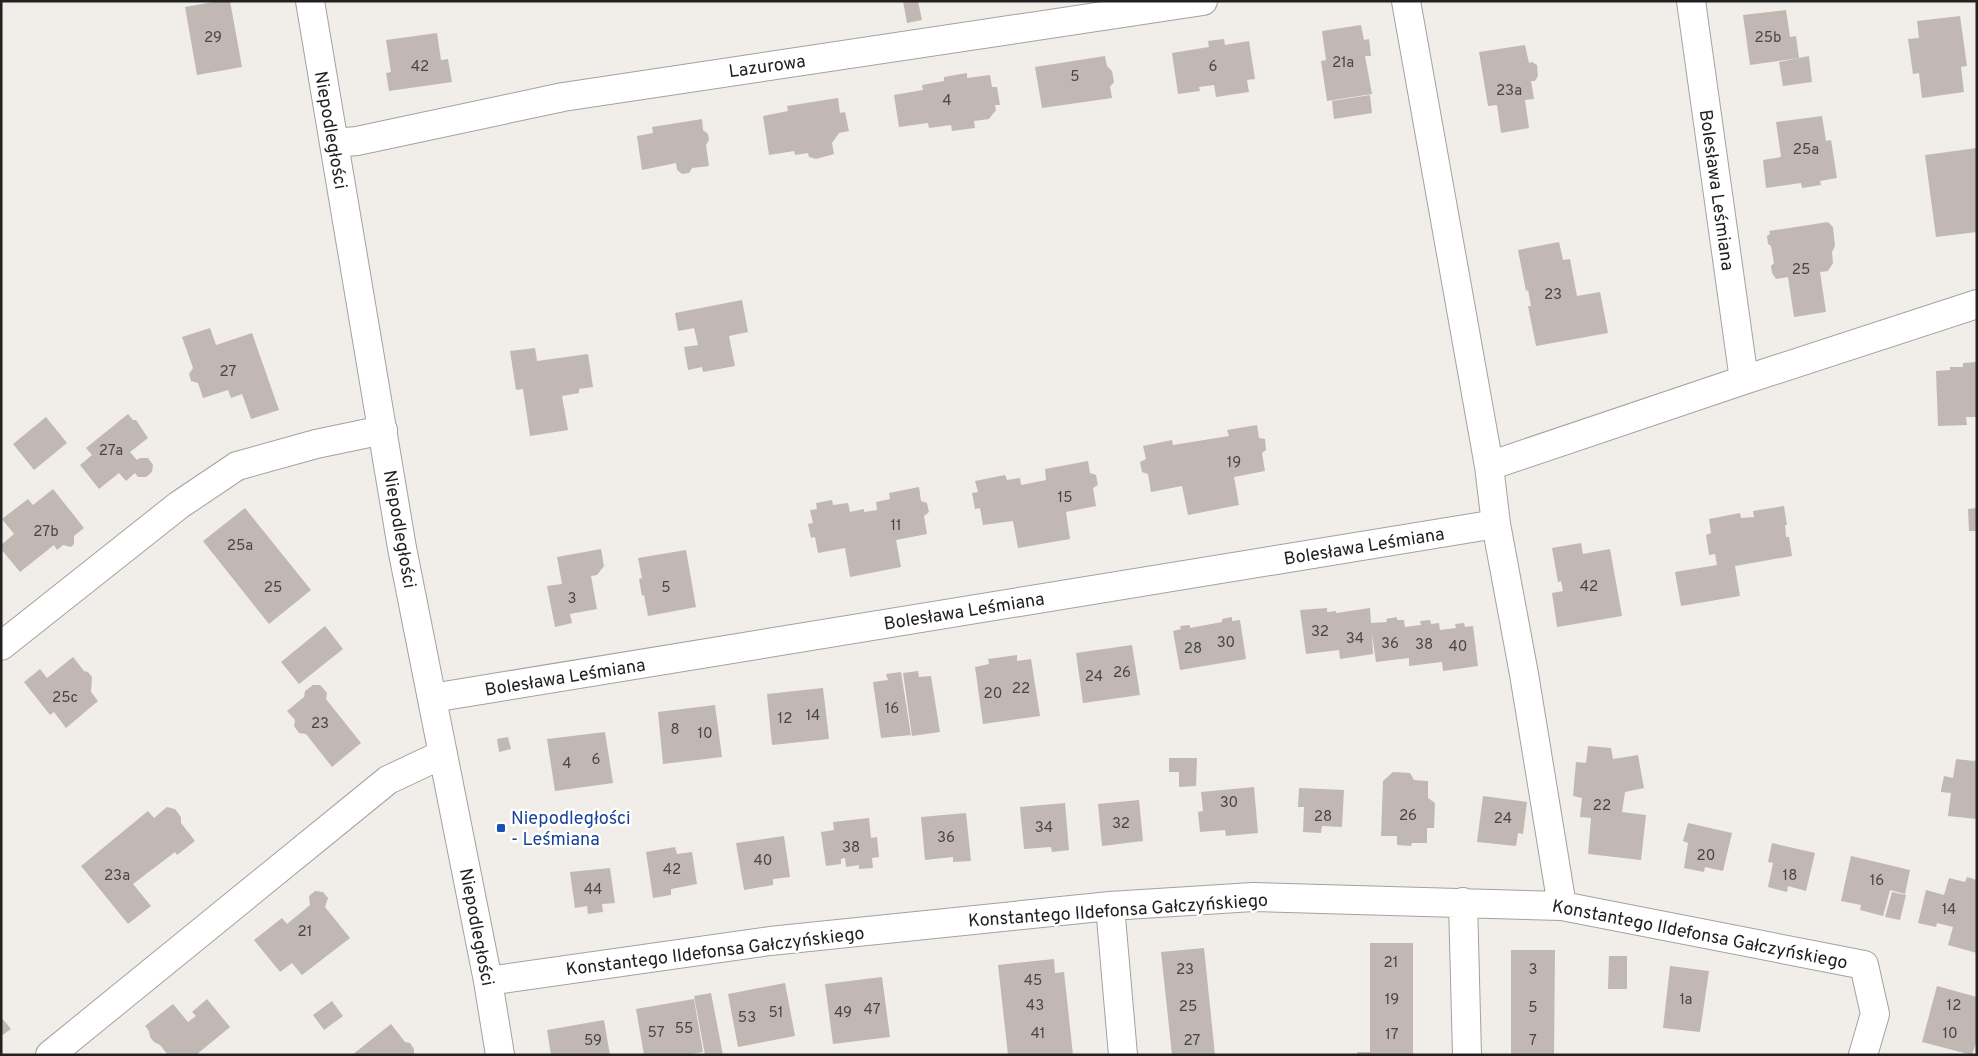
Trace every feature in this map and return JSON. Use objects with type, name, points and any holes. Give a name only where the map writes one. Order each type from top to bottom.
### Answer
[{"type":"street","name":"Niepodległości","points":[[310,1],[402,548],[488,981],[500,1055]]},
{"type":"street","name":"Lazurowa","points":[[334,143],[357,141],[562,97],[1203,1]]},
{"type":"street","points":[[1406,1],[1489,466],[1496,524],[1524,674],[1562,906]]},
{"type":"street","name":"Bolesława Leśmiana","points":[[1691,1],[1744,380]]},
{"type":"street","points":[[1489,466],[1977,304]]},
{"type":"street","points":[[1,646],[179,505],[237,466],[316,444],[383,430]]},
{"type":"street","name":"Bolesława Leśmiana","points":[[432,698],[1496,524]]},
{"type":"street","points":[[50,1055],[388,780],[444,754]]},
{"type":"street","name":"Konstantego Ildefonsa Gałczyńskiego","points":[[488,981],[770,941],[1110,906],[1253,897],[1562,906],[1864,965],[1875,1014],[1863,1055]]},
{"type":"street","points":[[1463,902],[1467,1055]]},
{"type":"street","points":[[1110,906],[1123,1055]]},
{"type":"building","points":[[230,1],[242,67],[197,75],[185,7]]},
{"type":"building","points":[[903,1],[918,1],[922,20],[907,23]]},
{"type":"building","points":[[1786,10],[1790,37],[1796,36],[1799,58],[1750,65],[1743,15]]},
{"type":"building","points":[[1960,16],[1967,66],[1961,67],[1964,92],[1922,98],[1919,73],[1913,74],[1908,39],[1919,38],[1917,21]]},
{"type":"building","points":[[1361,25],[1364,40],[1369,39],[1371,56],[1365,56],[1372,94],[1327,101],[1321,61],[1326,60],[1322,31]]},
{"type":"building","points":[[437,33],[441,60],[448,59],[452,82],[389,91],[386,73],[391,72],[386,40]]},
{"type":"building","points":[[1224,39],[1225,45],[1249,41],[1255,79],[1247,80],[1249,92],[1216,97],[1214,85],[1199,87],[1200,91],[1178,94],[1172,53],[1209,47],[1208,41]]},
{"type":"building","points":[[1525,45],[1529,63],[1532,62],[1537,65],[1538,76],[1535,81],[1531,81],[1534,99],[1525,100],[1529,128],[1501,133],[1497,105],[1488,106],[1479,52]]},
{"type":"building","points":[[1105,56],[1107,66],[1112,71],[1114,82],[1110,87],[1112,98],[1042,108],[1035,67]]},
{"type":"building","points":[[1809,56],[1812,82],[1783,86],[1779,62]]},
{"type":"building","points":[[967,73],[967,78],[990,75],[992,87],[997,87],[1000,105],[995,105],[996,110],[989,119],[974,121],[975,128],[952,131],[951,125],[929,128],[928,123],[899,127],[894,95],[923,90],[922,85],[944,81],[944,77]]},
{"type":"building","points":[[1370,95],[1372,113],[1334,119],[1332,101]]},
{"type":"building","points":[[838,98],[840,113],[845,112],[849,131],[839,133],[832,143],[834,154],[816,159],[809,157],[808,153],[795,155],[794,151],[769,155],[763,116],[788,111],[787,106]]},
{"type":"building","points":[[1822,116],[1826,141],[1831,140],[1837,178],[1820,181],[1821,185],[1802,188],[1801,183],[1766,188],[1763,160],[1781,157],[1776,122]]},
{"type":"building","points":[[702,119],[703,130],[708,134],[709,140],[706,145],[709,166],[692,168],[689,173],[682,174],[677,170],[676,163],[642,170],[637,136],[653,133],[652,127]]},
{"type":"building","points":[[1977,148],[1977,232],[1936,237],[1925,155]]},
{"type":"building","points":[[1828,222],[1833,227],[1835,246],[1832,252],[1833,263],[1828,271],[1820,272],[1826,312],[1794,317],[1788,277],[1776,279],[1772,273],[1771,266],[1774,263],[1767,236],[1770,234],[1769,231]]},
{"type":"building","points":[[1559,242],[1563,260],[1570,259],[1577,296],[1600,292],[1608,333],[1536,346],[1528,306],[1531,306],[1528,290],[1526,291],[1518,250]]},
{"type":"building","points":[[742,300],[748,332],[729,336],[735,366],[703,372],[702,367],[688,370],[684,347],[698,345],[694,328],[678,331],[675,313]]},
{"type":"building","points":[[210,328],[216,345],[252,333],[279,410],[251,419],[242,394],[231,398],[228,390],[203,398],[198,383],[191,381],[189,374],[193,368],[182,337]]},
{"type":"building","points":[[535,348],[537,361],[588,354],[593,387],[579,389],[579,393],[562,396],[568,430],[530,436],[523,389],[516,390],[510,351]]},
{"type":"building","points":[[1977,362],[1977,417],[1966,417],[1967,425],[1938,426],[1936,371],[1950,370],[1950,367],[1963,367],[1963,363]]},
{"type":"building","points":[[128,414],[133,420],[136,420],[148,438],[130,452],[137,460],[148,458],[153,465],[152,472],[146,477],[138,477],[135,473],[126,481],[119,473],[99,489],[80,465],[92,455],[86,448]]},
{"type":"building","points":[[46,417],[67,443],[34,470],[13,444]]},
{"type":"building","points":[[1257,425],[1259,438],[1265,439],[1266,450],[1262,453],[1265,471],[1234,477],[1239,505],[1188,515],[1182,486],[1151,492],[1148,474],[1142,472],[1140,462],[1146,459],[1143,446],[1172,440],[1173,445],[1229,436],[1227,430]]},
{"type":"building","points":[[1088,461],[1090,473],[1096,475],[1098,485],[1093,488],[1096,506],[1066,512],[1070,539],[1018,548],[1013,521],[983,525],[980,508],[975,509],[972,493],[978,492],[975,481],[1005,475],[1007,480],[1020,478],[1021,485],[1046,480],[1045,469]]},
{"type":"building","points":[[919,487],[921,501],[927,503],[929,512],[924,516],[927,534],[896,540],[901,567],[850,577],[845,548],[818,553],[815,537],[811,538],[808,524],[813,523],[810,510],[817,509],[816,503],[832,500],[833,505],[848,503],[850,512],[864,509],[864,512],[877,510],[876,502],[890,499],[889,493]]},
{"type":"building","points":[[53,489],[84,528],[74,536],[74,544],[71,547],[63,545],[57,550],[54,545],[20,572],[1,549],[1,545],[14,534],[2,519],[28,499],[33,505]]},
{"type":"building","points":[[1784,506],[1787,525],[1785,525],[1786,537],[1789,537],[1792,556],[1735,566],[1740,596],[1681,606],[1675,572],[1717,565],[1715,554],[1709,555],[1706,535],[1711,533],[1709,519],[1740,513],[1741,518],[1754,517],[1753,511]]},
{"type":"building","points":[[245,508],[311,590],[269,624],[203,541]]},
{"type":"building","points":[[1977,508],[1977,531],[1969,531],[1968,509]]},
{"type":"building","points":[[1581,543],[1583,554],[1610,549],[1622,616],[1557,627],[1552,593],[1563,591],[1561,581],[1558,582],[1552,548]]},
{"type":"building","points":[[601,549],[604,566],[597,575],[591,576],[597,609],[570,614],[572,623],[555,627],[547,586],[562,584],[557,557]]},
{"type":"building","points":[[686,550],[696,607],[648,616],[639,579],[642,578],[638,558]]},
{"type":"building","points":[[1327,608],[1327,612],[1336,611],[1336,613],[1370,608],[1371,623],[1387,622],[1386,619],[1397,617],[1397,620],[1404,620],[1405,627],[1421,625],[1420,621],[1430,620],[1431,624],[1439,623],[1440,630],[1456,628],[1455,624],[1464,623],[1465,627],[1473,626],[1478,666],[1443,671],[1442,662],[1409,666],[1409,658],[1376,662],[1372,634],[1373,654],[1340,659],[1339,650],[1306,654],[1300,610]]},
{"type":"building","points":[[1232,617],[1232,621],[1240,620],[1246,659],[1180,670],[1173,631],[1181,629],[1180,626],[1190,625],[1190,628],[1222,622],[1222,619]]},
{"type":"building","points":[[325,626],[343,649],[299,684],[281,662]]},
{"type":"building","points":[[1132,645],[1140,695],[1083,703],[1076,653]]},
{"type":"building","points":[[1017,655],[1017,661],[1031,659],[1040,716],[983,724],[975,667],[989,664],[988,659]]},
{"type":"building","points":[[73,657],[84,671],[88,672],[92,677],[91,692],[98,701],[66,728],[54,712],[50,715],[24,682],[40,669],[47,678]]},
{"type":"building","points":[[918,671],[919,677],[931,676],[940,732],[912,736],[903,673]]},
{"type":"building","points":[[901,672],[911,735],[881,738],[873,682],[888,680],[886,674]]},
{"type":"building","points":[[313,685],[320,685],[327,693],[326,699],[361,743],[332,767],[306,734],[299,733],[294,726],[295,720],[287,711],[304,697],[305,691]]},
{"type":"building","points":[[823,688],[829,739],[772,745],[767,694]]},
{"type":"building","points":[[715,705],[722,757],[663,764],[658,712]]},
{"type":"building","points":[[605,732],[613,783],[555,791],[547,739]]},
{"type":"building","points":[[508,737],[511,749],[499,752],[497,739]]},
{"type":"building","points":[[1588,746],[1611,748],[1613,759],[1638,755],[1644,788],[1625,792],[1622,812],[1646,815],[1641,860],[1588,854],[1591,818],[1580,817],[1582,798],[1573,796],[1576,762],[1586,763]]},
{"type":"building","points":[[1169,758],[1197,758],[1196,786],[1179,787],[1179,772],[1169,772]]},
{"type":"building","points":[[1956,759],[1974,761],[1977,759],[1977,819],[1948,816],[1951,793],[1941,792],[1941,790],[1944,776],[1953,778]]},
{"type":"building","points":[[1393,772],[1410,773],[1414,780],[1428,781],[1428,798],[1435,803],[1434,828],[1427,828],[1427,843],[1412,843],[1411,846],[1397,845],[1397,836],[1381,836],[1383,781]]},
{"type":"building","points":[[1254,787],[1258,833],[1226,836],[1225,830],[1200,832],[1198,812],[1203,811],[1201,792]]},
{"type":"building","points":[[1299,788],[1344,790],[1342,827],[1322,826],[1321,833],[1303,832],[1304,807],[1298,807]]},
{"type":"building","points":[[1483,796],[1527,802],[1523,834],[1518,833],[1516,846],[1477,842]]},
{"type":"building","points":[[1139,800],[1143,841],[1102,846],[1098,804]]},
{"type":"building","points":[[1065,803],[1069,850],[1052,852],[1051,847],[1024,849],[1020,807]]},
{"type":"building","points":[[167,807],[175,809],[181,817],[181,823],[195,841],[177,855],[175,852],[133,884],[151,906],[128,924],[81,866],[148,811],[154,818]]},
{"type":"building","points":[[966,813],[971,861],[953,862],[953,857],[925,860],[921,817]]},
{"type":"building","points":[[869,818],[871,838],[877,837],[879,857],[872,858],[873,868],[859,869],[859,865],[846,867],[845,858],[841,859],[841,864],[826,866],[821,832],[834,830],[833,822]]},
{"type":"building","points":[[1688,823],[1732,833],[1723,871],[1705,867],[1704,872],[1684,868],[1688,843],[1683,841]]},
{"type":"building","points":[[784,836],[790,877],[773,879],[773,885],[744,890],[736,843]]},
{"type":"building","points":[[1772,843],[1815,853],[1806,891],[1788,886],[1787,892],[1768,887],[1773,863],[1768,862]]},
{"type":"building","points":[[675,847],[677,854],[692,852],[697,884],[671,889],[671,895],[653,898],[646,852]]},
{"type":"building","points":[[1851,856],[1910,870],[1905,894],[1890,890],[1883,916],[1860,910],[1861,905],[1841,901]]},
{"type":"building","points":[[610,868],[615,903],[602,904],[603,912],[588,914],[587,906],[575,908],[570,872]]},
{"type":"building","points":[[1967,877],[1977,880],[1977,953],[1948,945],[1953,927],[1937,923],[1936,927],[1918,923],[1926,890],[1944,895],[1949,878],[1965,882]]},
{"type":"building","points":[[315,891],[323,892],[328,898],[325,907],[350,938],[302,975],[292,963],[280,972],[254,940],[282,918],[287,924],[310,905],[309,896]]},
{"type":"building","points":[[1892,892],[1906,895],[1900,920],[1885,917]]},
{"type":"building","points":[[1370,943],[1413,943],[1413,1055],[1357,1055],[1357,1052],[1370,1052]]},
{"type":"building","points":[[1204,948],[1215,1055],[1172,1055],[1161,952]]},
{"type":"building","points":[[1511,950],[1555,950],[1554,1055],[1511,1055]]},
{"type":"building","points":[[1609,956],[1627,956],[1627,989],[1608,989]]},
{"type":"building","points":[[1054,959],[1055,973],[1064,972],[1073,1055],[1008,1055],[998,965]]},
{"type":"building","points":[[1670,966],[1709,971],[1700,1032],[1663,1028]]},
{"type":"building","points":[[882,977],[890,1037],[833,1044],[825,984]]},
{"type":"building","points":[[785,983],[795,1036],[738,1047],[728,994]]},
{"type":"building","points":[[1937,986],[1977,997],[1977,1040],[1972,1055],[1922,1042]]},
{"type":"building","points":[[711,993],[723,1055],[705,1055],[694,996]]},
{"type":"building","points":[[207,999],[230,1027],[196,1055],[168,1055],[150,1037],[149,1031],[145,1026],[173,1004],[188,1022],[196,1016],[192,1012]]},
{"type":"building","points":[[694,999],[703,1052],[686,1055],[644,1055],[636,1009]]},
{"type":"building","points":[[332,1001],[343,1016],[324,1030],[313,1015]]},
{"type":"building","points":[[1,1017],[11,1029],[1,1036]]},
{"type":"building","points":[[604,1020],[610,1055],[551,1055],[547,1030]]},
{"type":"building","points":[[391,1024],[405,1042],[410,1043],[415,1055],[352,1055]]},
{"type":"place","name":"Niepodległości - Leśmiana","points":[[501,828]]}]
